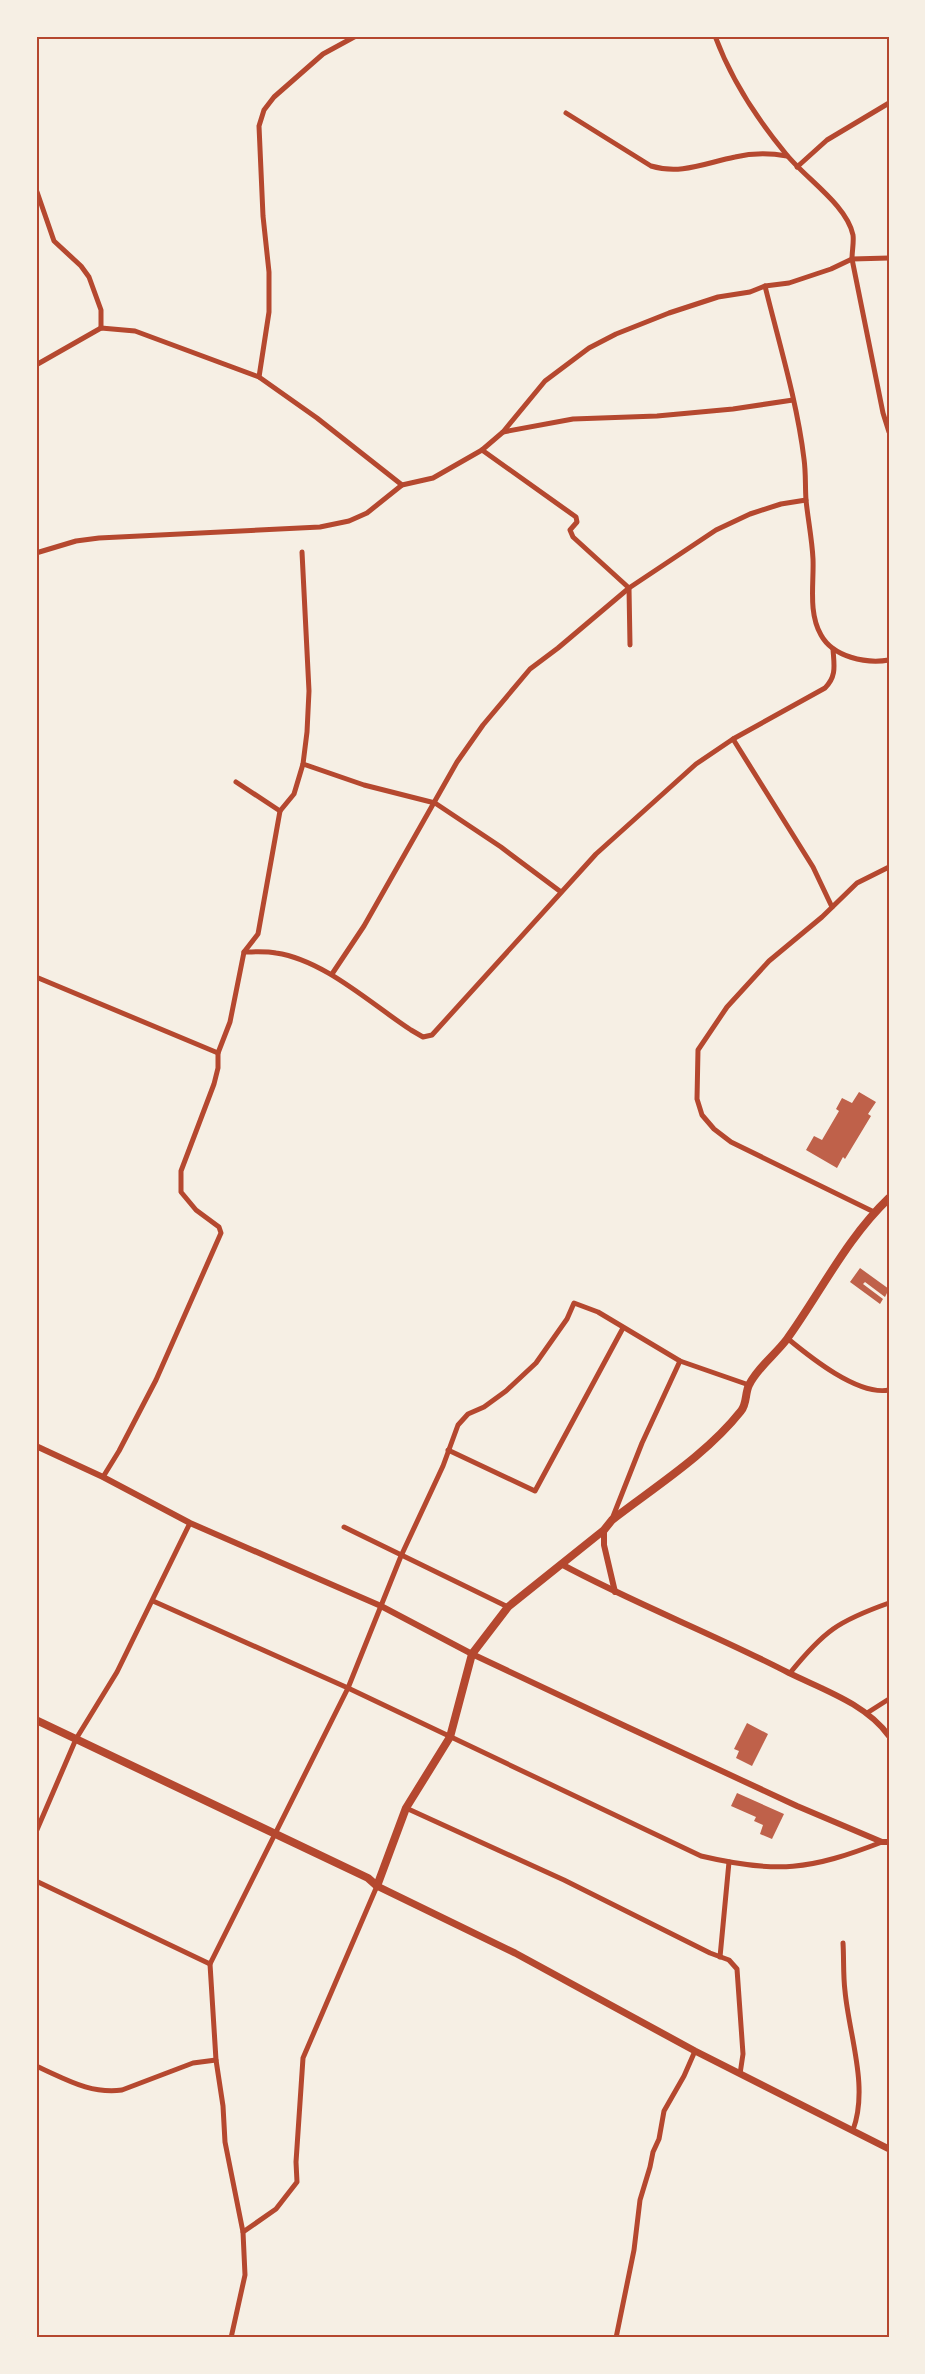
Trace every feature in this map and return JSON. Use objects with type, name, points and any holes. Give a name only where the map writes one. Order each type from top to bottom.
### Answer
[{"type":"main road","points":[[377,1886],[406,1808],[450,1737],[472,1654],[508,1607],[604,1530],[612,1520],[686,1464],[743,1409],[749,1385],[787,1338],[832,1267],[874,1212],[889,1198]]},
{"type":"main road","points":[[36,1720],[368,1878],[377,1886],[515,1953],[695,2051],[889,2149]]},
{"type":"street","points":[[259,377],[269,302],[269,272],[263,216],[259,126],[264,110],[274,97],[323,54],[356,36]]},
{"type":"street","points":[[715,36],[751,108],[797,168],[838,207],[853,235],[852,258],[883,413],[889,432]]},
{"type":"street","points":[[797,168],[827,140],[889,102]]},
{"type":"street","points":[[566,112],[651,166],[663,170],[674,171],[698,167],[736,156],[771,153],[787,156]]},
{"type":"street","points":[[36,189],[54,241],[81,266],[89,277],[102,310],[101,328]]},
{"type":"street","points":[[36,553],[99,538],[320,526],[349,521],[367,513],[402,485],[433,478],[482,450],[503,432],[545,381],[589,348],[616,334],[718,297],[789,283],[831,269],[852,258],[889,258]]},
{"type":"street","points":[[765,286],[793,400],[804,459],[813,559],[815,616],[819,632],[826,644],[833,649],[868,662],[889,660]]},
{"type":"street","points":[[36,365],[101,328],[135,331],[259,377],[317,418],[402,485]]},
{"type":"street","points":[[503,432],[573,418],[733,410],[793,400]]},
{"type":"street","points":[[482,450],[576,517],[577,522],[571,528],[571,534],[629,588],[630,645]]},
{"type":"street","points":[[332,974],[364,927],[457,762],[530,669],[629,588],[716,530],[750,513],[781,504],[806,501]]},
{"type":"street","points":[[103,1477],[156,1380],[221,1233],[219,1227],[196,1210],[181,1192],[181,1172],[214,1084],[219,1053],[230,1022],[244,952],[258,934],[280,811],[294,794],[303,764],[309,690],[302,552]]},
{"type":"street","points":[[244,952],[277,953],[317,966],[332,974],[411,1030],[423,1037],[432,1035],[596,854],[696,764],[733,739],[825,688],[835,672],[833,649]]},
{"type":"street","points":[[733,739],[804,852],[832,907]]},
{"type":"street","points":[[303,764],[364,785],[435,803],[501,847],[561,892]]},
{"type":"street","points":[[236,782],[280,811]]},
{"type":"street","points":[[874,1212],[731,1142],[714,1129],[702,1115],[697,1099],[698,1050],[727,1007],[769,961],[857,883],[889,867]]},
{"type":"street","points":[[36,977],[219,1053]]},
{"type":"street","points":[[231,2338],[245,2275],[243,2232],[225,2142],[223,2106],[216,2060],[210,1964],[348,1688],[401,1556],[443,1466],[458,1425],[468,1414],[484,1407],[506,1391],[536,1363],[567,1319],[574,1303],[598,1312],[680,1361],[749,1385]]},
{"type":"street","points":[[448,1450],[535,1491],[623,1328]]},
{"type":"street","points":[[787,1338],[805,1353],[849,1381],[873,1390],[889,1390]]},
{"type":"street","points":[[612,1520],[642,1443],[680,1361]]},
{"type":"street","points":[[36,1446],[103,1477],[190,1523],[381,1606],[472,1654],[797,1806],[886,1842]]},
{"type":"street","points":[[36,1832],[76,1739],[117,1672],[190,1523]]},
{"type":"street","points":[[344,1527],[508,1607]]},
{"type":"street","points":[[604,1530],[608,1570],[615,1593]]},
{"type":"street","points":[[561,1564],[615,1593],[790,1673],[867,1713],[878,1721],[889,1736]]},
{"type":"street","points":[[153,1601],[348,1688],[692,1851],[729,1862],[781,1868],[800,1867],[839,1858],[886,1842]]},
{"type":"street","points":[[790,1673],[813,1644],[838,1624],[889,1603]]},
{"type":"street","points":[[867,1713],[889,1699]]},
{"type":"street","points":[[406,1808],[564,1880],[732,1962],[737,1969],[743,2054],[740,2074]]},
{"type":"street","points":[[720,1957],[729,1862]]},
{"type":"street","points":[[36,1881],[210,1964]]},
{"type":"street","points":[[243,2232],[276,2209],[297,2182],[296,2162],[303,2058],[377,1886]]},
{"type":"street","points":[[843,1943],[844,1989],[858,2088],[859,2114],[853,2130]]},
{"type":"street","points":[[616,2338],[634,2250],[639,2200],[652,2152],[658,2139],[664,2111],[695,2051]]},
{"type":"street","points":[[36,2066],[93,2090],[111,2091],[122,2090],[193,2063],[216,2060]]},
{"type":"building","points":[[859,1092],[876,1102],[868,1114],[871,1116],[837,1168],[806,1150],[814,1136],[822,1140],[839,1111],[836,1109],[842,1098],[852,1103]]},
{"type":"building","points":[[860,1268],[889,1289],[885,1297],[865,1282],[863,1284],[883,1299],[880,1304],[850,1282]]},
{"type":"building","points":[[747,1723],[768,1734],[752,1766],[736,1758],[739,1751],[734,1749]]},
{"type":"building","points":[[737,1793],[784,1814],[772,1839],[760,1834],[763,1825],[754,1821],[756,1817],[731,1806]]}]
